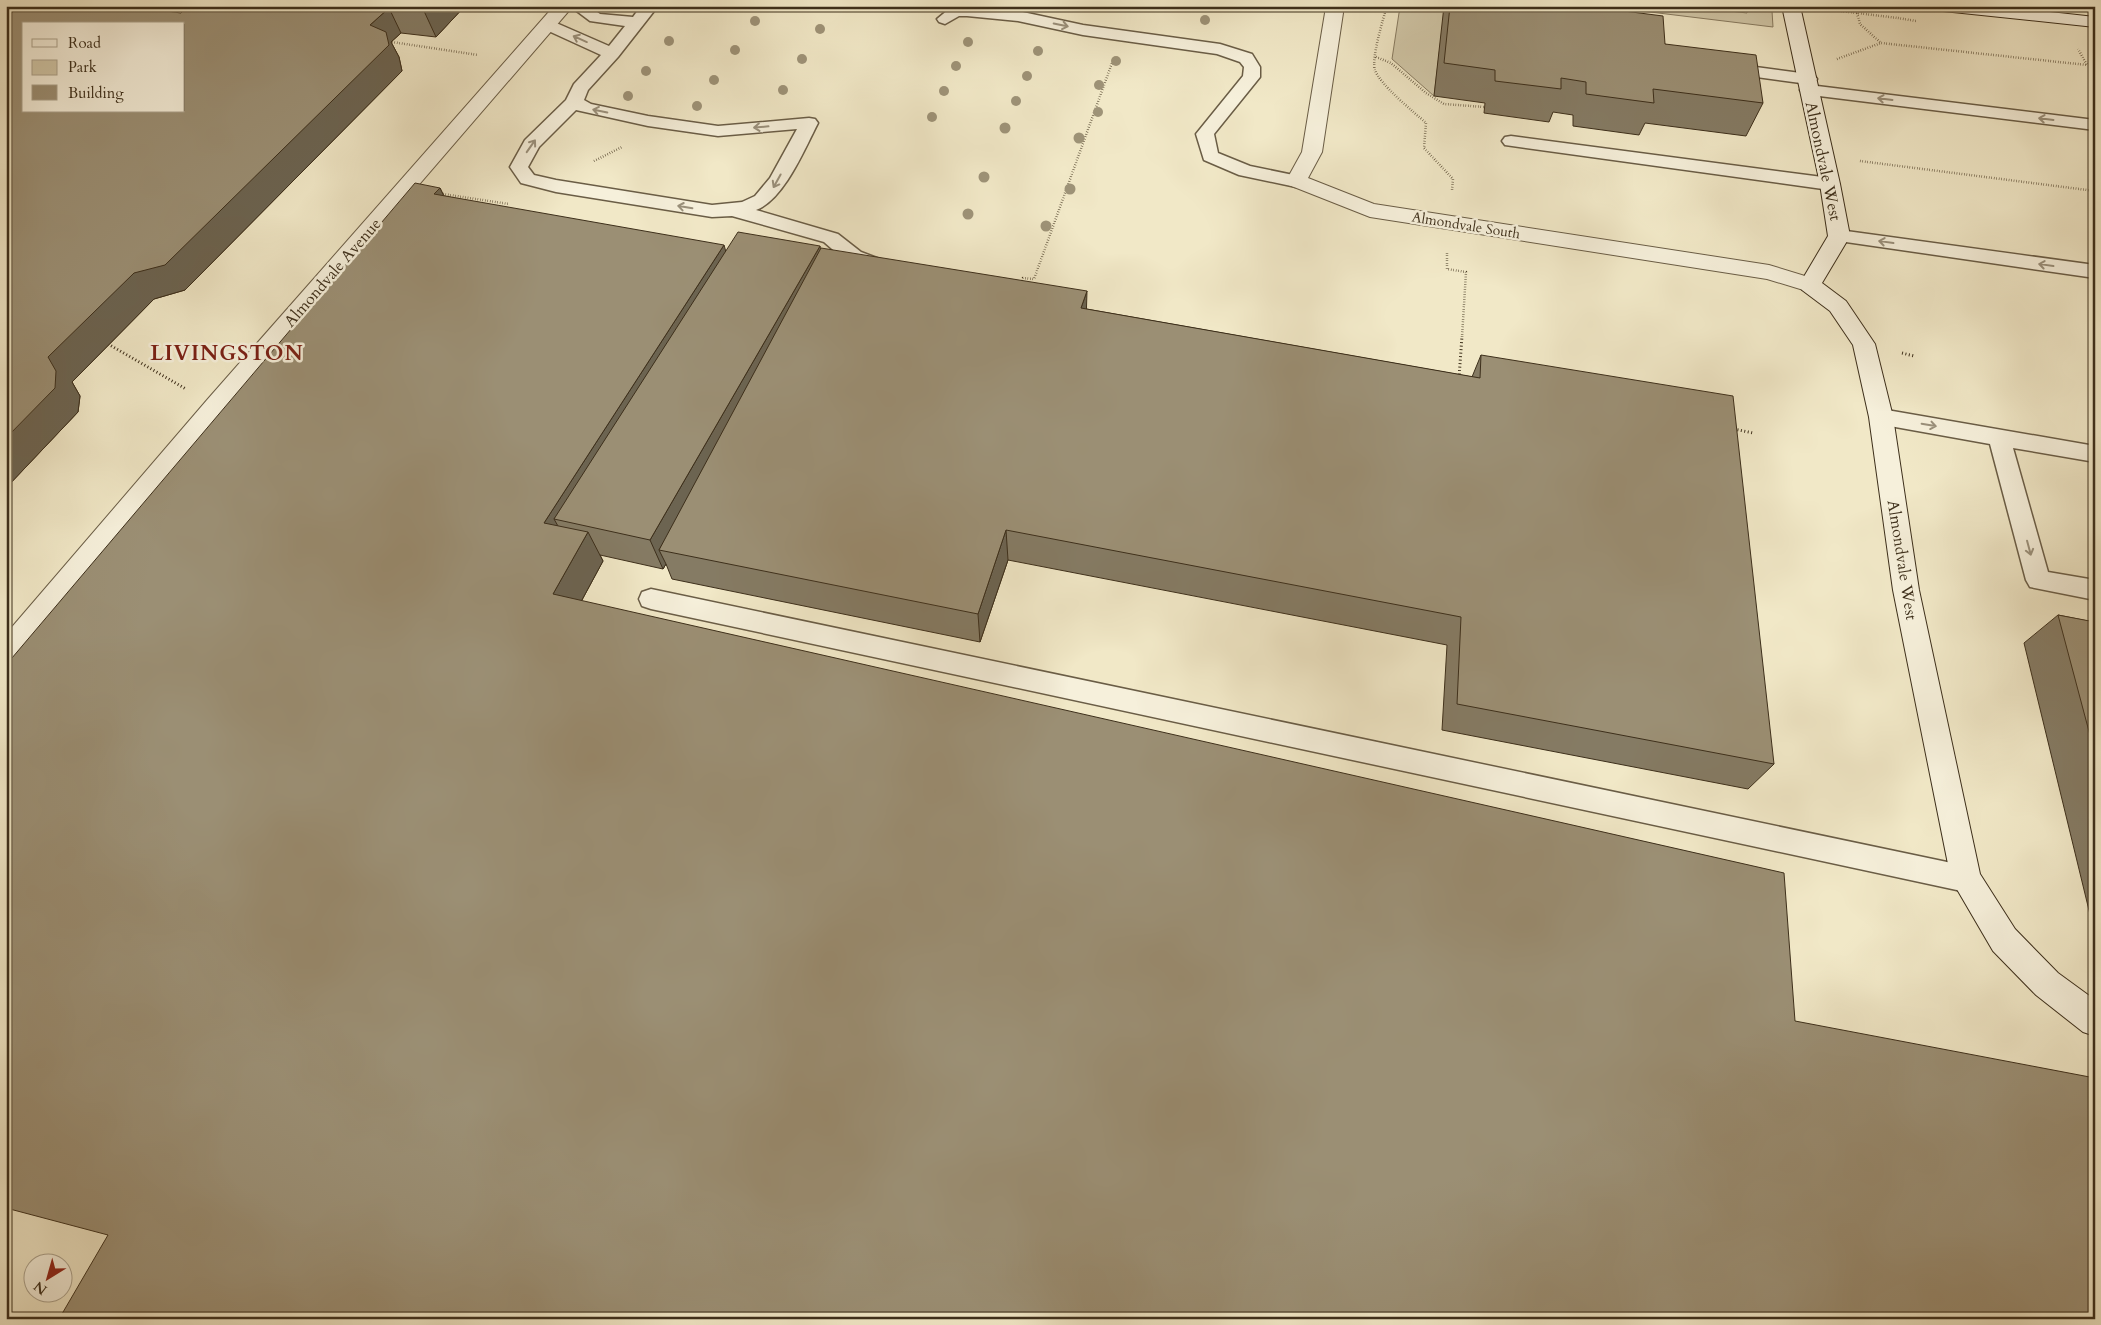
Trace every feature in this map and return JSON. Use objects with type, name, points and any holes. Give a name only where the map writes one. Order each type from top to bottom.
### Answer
[{"type":"street","name":"Almondvale Avenue","points":[[6,654],[215,406],[564,6]]},
{"type":"street","name":"Almondvale West","points":[[1791,6],[1830,184],[1839,236],[1810,285],[1838,306],[1864,344],[1881,417],[1906,590],[1966,879],[2004,940],[2047,984],[2095,1020]]},
{"type":"street","points":[[1943,6],[2095,22]]},
{"type":"street","points":[[1296,181],[1312,152],[1335,9]]},
{"type":"street","name":"Almondvale South","points":[[1296,181],[1370,210],[1769,272],[1810,285]]},
{"type":"lane","points":[[578,6],[596,18],[637,22]]},
{"type":"lane","points":[[574,102],[586,108],[648,121],[718,131],[809,124],[771,193],[755,204],[733,210],[702,210],[556,186],[528,179],[519,167],[531,144],[574,102],[580,88],[612,53],[650,6]]},
{"type":"lane","points":[[945,19],[955,12],[968,11],[1018,16],[1083,30],[1220,49],[1246,58],[1252,67],[1251,77],[1205,134],[1210,156],[1245,171],[1296,181]]},
{"type":"lane","points":[[548,25],[612,53]]},
{"type":"lane","points":[[1708,63],[1808,84],[2095,125]]},
{"type":"lane","points":[[1511,142],[1830,184]]},
{"type":"lane","points":[[733,210],[831,238],[854,257],[898,274]]},
{"type":"lane","points":[[1839,236],[2095,272]]},
{"type":"lane","points":[[1881,417],[2095,454]]},
{"type":"lane","points":[[2000,438],[2038,580],[2095,590]]},
{"type":"lane","points":[[651,599],[1966,879]]},
{"type":"path","points":[[1387,6],[1378,39],[1374,68],[1380,80],[1426,123],[1424,148],[1453,180],[1451,197]]},
{"type":"path","points":[[1710,6],[1728,8],[1733,6]]},
{"type":"path","points":[[1799,6],[1898,18]]},
{"type":"path","points":[[1855,6],[1860,24],[1880,43]]},
{"type":"path","points":[[1020,285],[1023,278],[1034,279],[1123,35]]},
{"type":"path","points":[[392,42],[517,61]]},
{"type":"path","points":[[1843,57],[1880,43],[2087,65],[2074,44]]},
{"type":"path","points":[[1376,57],[1391,63],[1426,93],[1444,104],[1484,107]]},
{"type":"path","points":[[1824,156],[2095,191]]},
{"type":"path","points":[[1447,252],[1447,269],[1466,272],[1459,380]]},
{"type":"path","points":[[108,344],[215,406]]},
{"type":"path","points":[[1734,429],[1754,433]]},
{"type":"green space","points":[[1402,6],[1445,6],[1434,96],[1392,59],[1399,13]]},
{"type":"green space","points":[[1601,6],[1689,6],[1747,13],[1747,7],[1772,11],[1773,27]]},
{"type":"building","points":[[6,6],[130,6],[181,13],[188,6],[429,6],[424,11],[389,8],[370,25],[386,32],[389,45],[165,265],[134,273],[48,357],[56,371],[55,388],[6,438]]},
{"type":"building","points":[[1450,6],[1585,6],[1663,16],[1665,44],[1756,55],[1763,103],[1653,89],[1654,103],[1586,94],[1586,82],[1561,78],[1561,89],[1495,81],[1495,70],[1444,63]]},
{"type":"building","points":[[415,183],[440,188],[434,194],[724,245],[544,523],[588,532],[553,594],[1784,873],[1795,1021],[2095,1078],[2095,1319],[59,1319],[69,1302],[72,1302],[72,1297],[108,1235],[6,1208],[6,665]]},
{"type":"building","points":[[738,232],[820,246],[650,540],[554,519]]},
{"type":"building","points":[[821,248],[1087,291],[1081,308],[1480,378],[1481,355],[1733,396],[1774,764],[1457,704],[1461,617],[1006,530],[978,614],[659,550]]},
{"type":"building","points":[[2058,615],[2095,622],[2095,754]]},
{"type":"district","name":"LIVINGSTON","points":[[227,353]]}]
